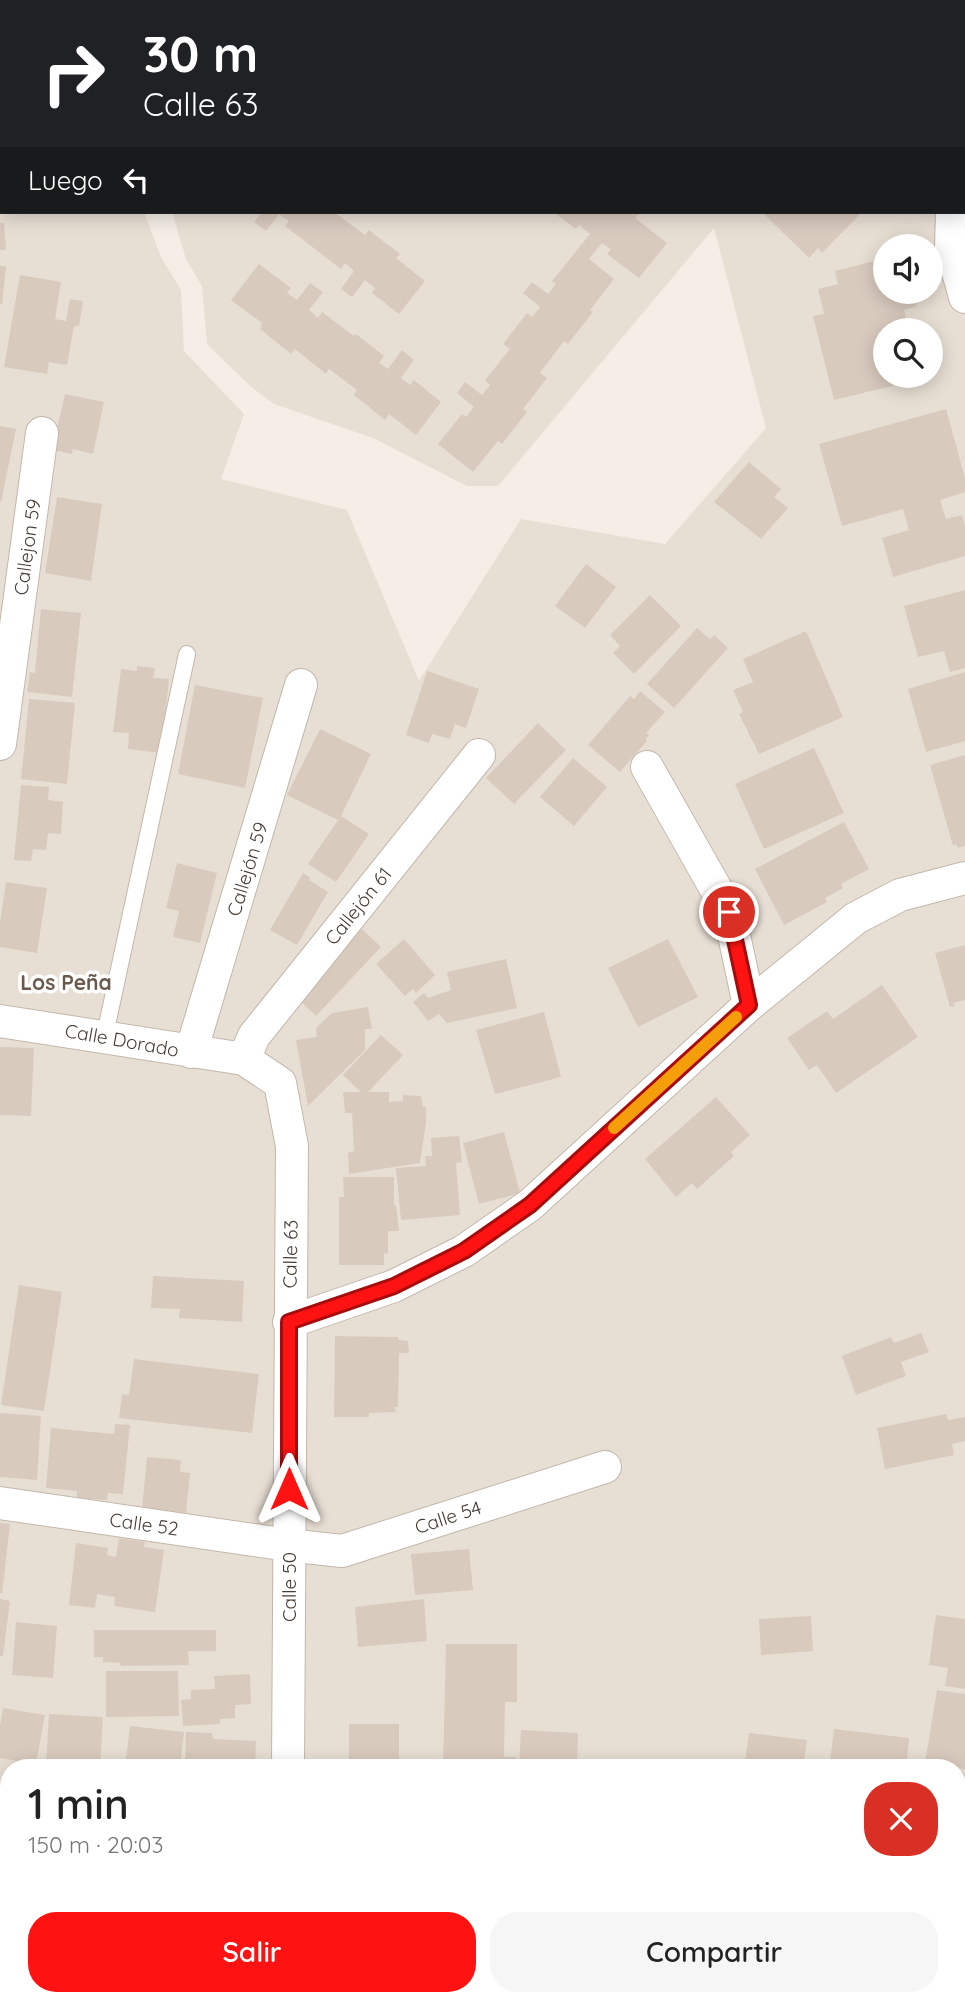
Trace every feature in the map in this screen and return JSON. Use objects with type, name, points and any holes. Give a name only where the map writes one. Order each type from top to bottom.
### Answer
[{"type":"street","points":[[952,214],[951,247],[965,297]]},
{"type":"street","name":"Callejon 59","points":[[0,744],[42,433]]},
{"type":"street","name":"Callejón 59","points":[[191,1052],[301,685]]},
{"type":"street","name":"Callejón 61","points":[[244,1059],[254,1036],[479,755]]},
{"type":"street","points":[[646,767],[729,912],[749,1005]]},
{"type":"street","name":"Calle 63","points":[[244,1059],[280,1083],[292,1146],[289,1322],[394,1286],[464,1251],[530,1205],[749,1005],[856,918],[900,895],[965,878]]},
{"type":"street","name":"Calle Dorado","points":[[0,1021],[244,1059]]},
{"type":"street","name":"Calle 50","points":[[288,1759],[289,1322]]},
{"type":"street","name":"Calle 54","points":[[288,1545],[342,1551],[605,1467]]},
{"type":"street","name":"Calle 52","points":[[0,1503],[288,1545]]},
{"type":"lane","points":[[104,1039],[187,654]]},
{"type":"shaded area","name":"Los Peña","points":[[0,214],[145,214],[161,257],[181,290],[184,351],[244,414],[221,479],[347,510],[419,681],[521,519],[665,544],[766,428],[714,228],[498,486],[467,486],[373,438],[274,404],[250,386],[207,344],[202,287],[186,259],[173,214],[965,214],[965,1759],[0,1759]]},
{"type":"building","points":[[260,214],[279,214],[266,231],[254,222]]},
{"type":"building","points":[[279,214],[337,214],[365,235],[369,230],[400,254],[396,258],[425,281],[399,314],[372,293],[375,288],[365,280],[352,297],[341,289],[354,271],[345,263],[341,269],[285,226],[289,221]]},
{"type":"building","points":[[556,214],[639,214],[635,218],[667,243],[639,278],[607,254],[611,249],[602,243],[589,259],[614,279],[568,344],[564,341],[540,373],[547,378],[523,409],[527,412],[502,444],[498,441],[473,472],[438,444],[462,414],[466,417],[474,407],[457,393],[465,382],[482,395],[490,385],[485,380],[510,349],[503,344],[527,313],[532,317],[540,307],[523,293],[532,282],[548,294],[556,284],[552,281],[590,234],[579,225],[576,229]]},
{"type":"building","points":[[764,214],[860,214],[822,253],[818,248],[809,258]]},
{"type":"building","points":[[0,223],[4,223],[6,250],[0,250]]},
{"type":"building","points":[[873,261],[873,304],[917,306],[904,310],[906,318],[873,318],[873,388],[884,388],[834,400],[813,316],[824,314],[818,289],[838,284],[835,271]]},
{"type":"building","points":[[259,264],[291,288],[287,293],[297,300],[310,283],[323,292],[309,310],[318,318],[322,312],[354,336],[356,334],[384,356],[379,363],[388,369],[402,350],[414,360],[401,378],[410,385],[414,380],[441,402],[416,435],[389,414],[385,420],[354,395],[357,390],[329,369],[326,374],[295,349],[291,354],[260,329],[262,323],[231,300]]},
{"type":"building","points":[[0,266],[6,266],[2,305],[0,304]]},
{"type":"building","points":[[20,275],[61,282],[55,319],[66,321],[70,299],[83,301],[79,326],[74,326],[67,365],[49,362],[47,374],[4,367]]},
{"type":"building","points":[[65,394],[104,402],[93,454],[73,449],[72,454],[52,450]]},
{"type":"building","points":[[946,409],[965,478],[965,492],[940,500],[946,519],[962,515],[965,526],[965,556],[893,577],[882,538],[909,530],[903,509],[842,526],[819,444]]},
{"type":"building","points":[[0,426],[16,429],[1,502],[0,502]]},
{"type":"building","points":[[749,462],[781,489],[774,497],[788,508],[761,539],[714,502]]},
{"type":"building","points":[[57,497],[102,504],[91,581],[45,573]]},
{"type":"building","points":[[586,564],[616,587],[585,628],[555,606]]},
{"type":"building","points":[[965,590],[965,668],[950,672],[944,651],[918,657],[904,606]]},
{"type":"building","points":[[650,595],[681,626],[634,674],[613,653],[620,646],[610,635]]},
{"type":"building","points":[[41,609],[81,613],[72,697],[27,692],[30,672],[35,673]]},
{"type":"building","points":[[697,628],[710,639],[714,635],[728,648],[674,708],[647,684]]},
{"type":"building","points":[[806,631],[843,717],[759,754],[739,714],[743,712],[733,690],[753,682],[743,659]]},
{"type":"building","points":[[137,666],[155,668],[153,678],[169,679],[161,753],[128,749],[129,733],[113,732],[121,669],[137,671]]},
{"type":"building","points":[[427,671],[479,689],[466,728],[455,724],[450,739],[432,734],[429,743],[406,735]]},
{"type":"building","points":[[965,672],[965,741],[926,752],[908,689]]},
{"type":"building","points":[[195,685],[263,698],[245,788],[178,774]]},
{"type":"building","points":[[640,691],[665,712],[646,733],[649,735],[647,741],[620,772],[588,745],[630,696],[634,699]]},
{"type":"building","points":[[29,699],[75,703],[67,784],[21,779]]},
{"type":"building","points":[[538,723],[566,750],[514,804],[486,778]]},
{"type":"building","points":[[320,729],[371,754],[341,816],[369,834],[336,882],[308,864],[338,820],[287,795]]},
{"type":"building","points":[[814,748],[844,813],[764,849],[735,784]]},
{"type":"building","points":[[965,755],[965,846],[958,848],[956,844],[953,846],[930,765]]},
{"type":"building","points":[[573,758],[607,787],[574,826],[540,797]]},
{"type":"building","points":[[21,785],[49,787],[48,800],[63,802],[61,834],[48,833],[46,850],[33,849],[31,861],[14,860]]},
{"type":"building","points":[[844,822],[869,869],[841,884],[843,888],[825,898],[827,902],[784,925],[755,869]]},
{"type":"building","points":[[177,863],[217,873],[200,943],[173,937],[179,911],[166,908]]},
{"type":"building","points":[[303,873],[328,892],[297,945],[270,930]]},
{"type":"building","points":[[6,882],[47,888],[37,953],[0,947],[0,923]]},
{"type":"building","points":[[362,929],[381,947],[316,1016],[297,998]]},
{"type":"building","points":[[404,939],[435,975],[416,993],[413,989],[405,996],[376,964]]},
{"type":"building","points":[[668,939],[698,997],[638,1027],[608,968]]},
{"type":"building","points":[[965,945],[965,1000],[953,1003],[955,1006],[950,1007],[935,953]]},
{"type":"building","points":[[506,959],[517,1008],[447,1023],[439,1014],[428,1021],[413,1002],[424,993],[428,998],[451,990],[447,972]]},
{"type":"building","points":[[882,985],[918,1037],[836,1093],[817,1065],[809,1070],[787,1038],[827,1011],[833,1019]]},
{"type":"building","points":[[368,1007],[372,1029],[365,1029],[365,1050],[308,1106],[296,1040],[317,1037],[316,1028],[332,1013]]},
{"type":"building","points":[[544,1012],[561,1077],[495,1094],[476,1030]]},
{"type":"building","points":[[381,1035],[403,1055],[368,1092],[389,1092],[389,1102],[403,1101],[403,1095],[421,1096],[423,1107],[426,1106],[426,1123],[420,1163],[349,1174],[348,1153],[354,1151],[352,1113],[345,1113],[343,1092],[361,1092],[343,1075]]},
{"type":"building","points":[[0,1047],[34,1048],[31,1116],[0,1115]]},
{"type":"building","points":[[716,1097],[750,1135],[731,1152],[734,1156],[697,1189],[692,1183],[676,1197],[645,1159]]},
{"type":"building","points":[[504,1132],[520,1193],[479,1204],[463,1143]]},
{"type":"building","points":[[459,1136],[462,1162],[456,1163],[460,1215],[401,1220],[396,1168],[426,1166],[425,1156],[432,1156],[431,1138]]},
{"type":"building","points":[[343,1177],[394,1177],[394,1205],[399,1231],[388,1231],[388,1254],[384,1253],[384,1265],[339,1265],[339,1197],[344,1197]]},
{"type":"building","points":[[153,1276],[244,1281],[242,1322],[179,1318],[180,1309],[151,1308]]},
{"type":"building","points":[[19,1285],[62,1292],[44,1411],[1,1405]]},
{"type":"building","points":[[921,1333],[929,1352],[901,1362],[906,1376],[856,1395],[842,1356],[891,1337],[894,1343]]},
{"type":"building","points":[[335,1336],[398,1337],[399,1340],[408,1341],[409,1353],[399,1353],[398,1407],[394,1407],[396,1412],[369,1413],[369,1417],[334,1417]]},
{"type":"building","points":[[134,1359],[259,1374],[252,1433],[119,1418],[122,1394],[129,1395]]},
{"type":"building","points":[[0,1413],[41,1416],[37,1480],[0,1477]]},
{"type":"building","points":[[946,1414],[948,1420],[965,1417],[965,1441],[952,1444],[954,1455],[885,1469],[877,1428]]},
{"type":"building","points":[[115,1424],[130,1425],[123,1494],[108,1493],[107,1500],[77,1498],[77,1491],[46,1488],[51,1428],[114,1434]]},
{"type":"building","points":[[147,1457],[181,1460],[180,1472],[190,1473],[186,1513],[142,1509]]},
{"type":"building","points":[[0,1523],[10,1524],[2,1594],[0,1593]]},
{"type":"building","points":[[119,1538],[145,1542],[144,1547],[164,1550],[155,1612],[114,1606],[115,1597],[97,1594],[95,1608],[69,1605],[76,1543],[108,1548],[107,1555],[116,1557]]},
{"type":"building","points":[[469,1549],[473,1590],[415,1595],[411,1554]]},
{"type":"building","points":[[0,1599],[10,1601],[3,1656],[0,1656]]},
{"type":"building","points":[[424,1599],[427,1641],[358,1647],[355,1607]]},
{"type":"building","points":[[936,1615],[965,1619],[965,1689],[945,1686],[948,1668],[929,1665]]},
{"type":"building","points":[[811,1616],[813,1651],[761,1655],[759,1619]]},
{"type":"building","points":[[16,1622],[57,1626],[53,1678],[12,1675]]},
{"type":"building","points":[[94,1630],[216,1630],[216,1651],[188,1651],[189,1665],[121,1666],[120,1663],[103,1662],[103,1657],[94,1657]]},
{"type":"building","points":[[446,1644],[517,1644],[517,1702],[505,1702],[504,1757],[516,1759],[443,1759]]},
{"type":"building","points":[[106,1671],[178,1671],[179,1716],[106,1717]]},
{"type":"building","points":[[250,1674],[251,1704],[235,1705],[235,1718],[220,1719],[220,1724],[183,1726],[181,1700],[191,1699],[191,1690],[215,1689],[214,1676]]},
{"type":"building","points":[[937,1690],[965,1694],[965,1759],[926,1759]]},
{"type":"building","points":[[3,1708],[45,1715],[37,1759],[0,1758]]},
{"type":"building","points":[[49,1714],[103,1717],[101,1759],[46,1759]]},
{"type":"building","points":[[349,1724],[399,1724],[399,1759],[349,1759]]},
{"type":"building","points":[[130,1726],[184,1732],[181,1759],[126,1759]]},
{"type":"building","points":[[834,1729],[909,1738],[907,1759],[830,1759]]},
{"type":"building","points":[[521,1730],[578,1733],[577,1759],[519,1759]]},
{"type":"building","points":[[186,1732],[212,1733],[213,1739],[256,1741],[255,1759],[185,1759]]},
{"type":"building","points":[[749,1733],[807,1740],[804,1759],[745,1759]]},
{"type":"slow traffic","points":[[614,1128],[736,1017]]},
{"type":"district","name":"Los Peña","points":[[66,982]]},
{"type":"route","points":[[289,1489],[289,1322],[394,1286],[464,1251],[530,1205],[749,1005],[729,912]]}]
